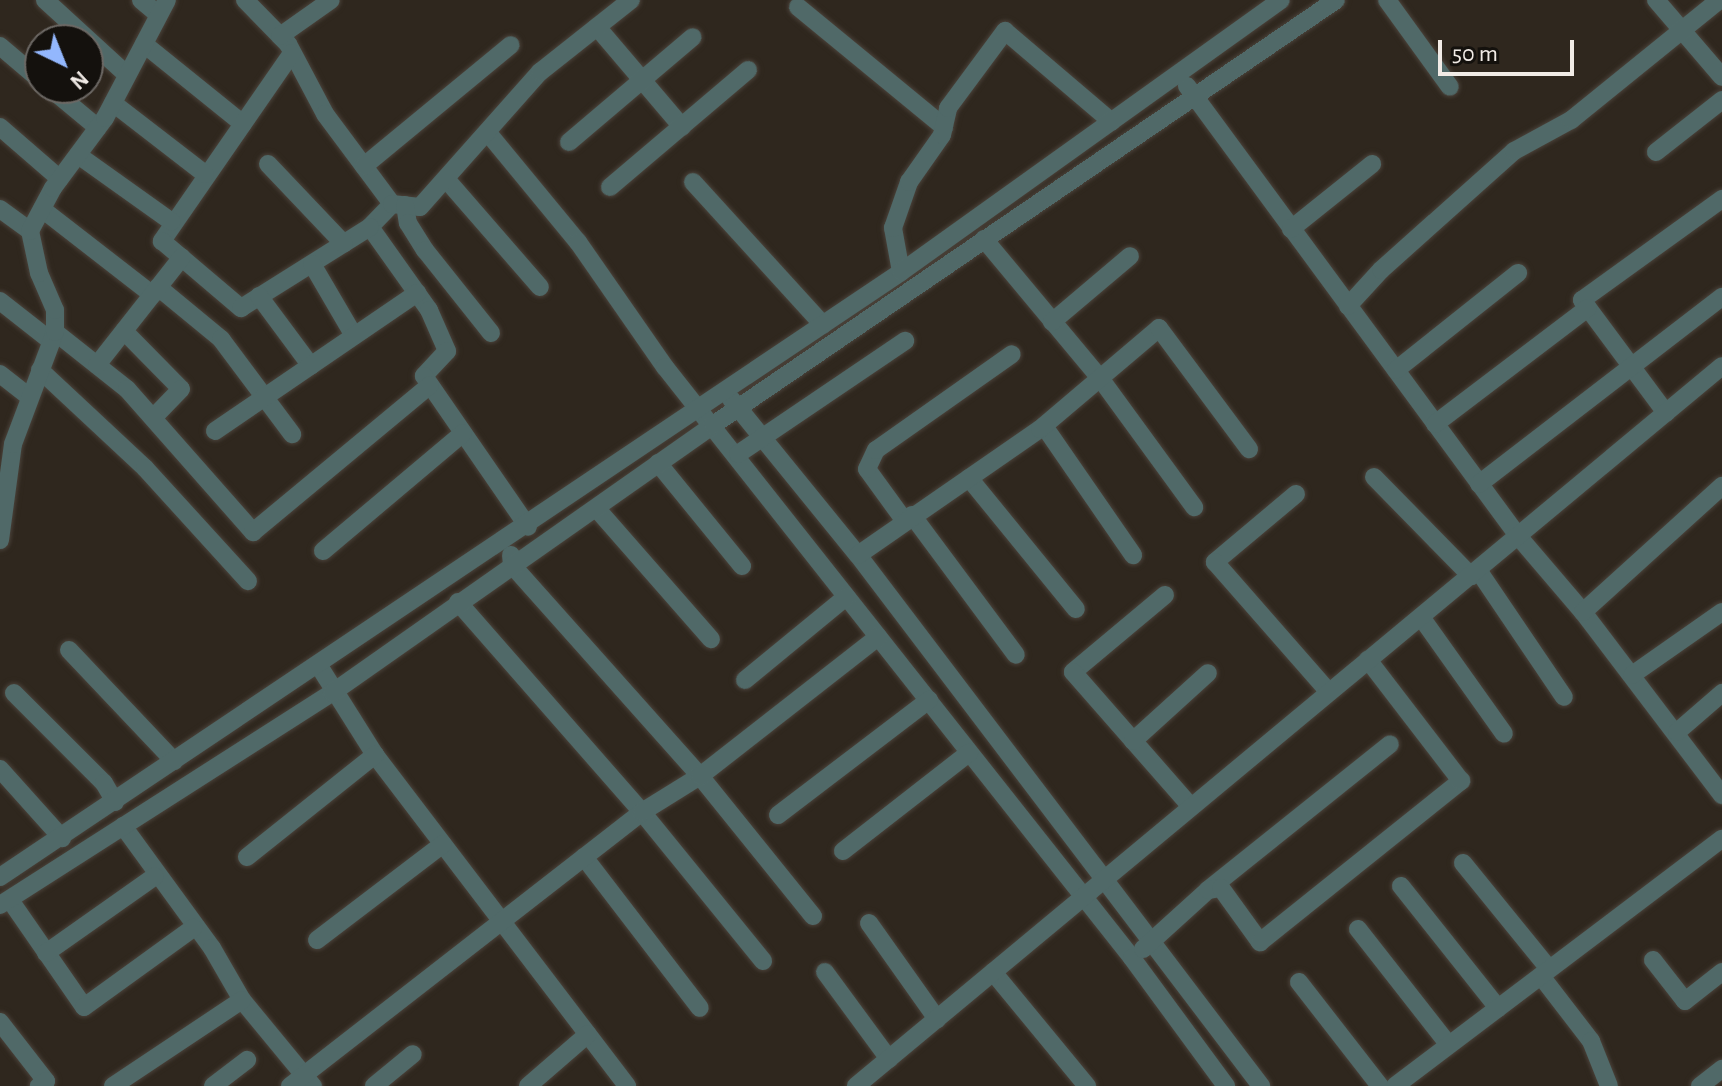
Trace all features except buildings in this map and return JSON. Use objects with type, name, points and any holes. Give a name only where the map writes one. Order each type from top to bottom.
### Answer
[{"type":"street","points":[[45,0],[127,75]]},
{"type":"street","points":[[0,540],[5,462],[53,336],[55,310],[39,273],[30,231],[60,179],[113,103],[163,8],[141,0]]},
{"type":"street","points":[[245,0],[280,36],[325,114],[364,166],[399,204],[425,250],[491,333]]},
{"type":"street","points":[[280,36],[331,0]]},
{"type":"street","points":[[292,53],[205,174],[162,241],[241,308],[370,227],[399,204],[420,207],[540,72],[631,0]]},
{"type":"street","points":[[0,877],[509,540],[724,390],[901,272],[1281,0]]},
{"type":"street","points":[[193,928],[84,1007],[5,902],[332,693],[739,407],[1192,95],[1336,0]]},
{"type":"street","points":[[1387,0],[1450,87]]},
{"type":"street","points":[[1656,0],[1722,77]]},
{"type":"street","points":[[1348,306],[1381,270],[1514,151],[1571,120],[1719,0]]},
{"type":"street","points":[[798,7],[944,127]]},
{"type":"street","points":[[597,27],[682,127]]},
{"type":"street","points":[[901,272],[893,228],[909,182],[944,127],[948,108],[1005,31],[1112,122]]},
{"type":"street","points":[[569,142],[693,37]]},
{"type":"street","points":[[144,44],[243,124]]},
{"type":"street","points":[[364,166],[511,45]]},
{"type":"street","points":[[0,46],[24,66]]},
{"type":"street","points":[[610,187],[748,70]]},
{"type":"street","points":[[1179,73],[1192,95],[1518,536],[1583,612],[1722,795]]},
{"type":"street","points":[[1656,152],[1722,100]]},
{"type":"street","points":[[113,103],[205,174]]},
{"type":"street","points":[[69,104],[98,128]]},
{"type":"street","points":[[0,127],[60,179]]},
{"type":"street","points":[[488,133],[578,242],[698,408],[738,454],[846,597],[1132,958],[1226,1086]]},
{"type":"street","points":[[78,155],[172,222]]},
{"type":"street","points":[[268,164],[344,244]]},
{"type":"street","points":[[1291,229],[1372,164]]},
{"type":"street","points":[[446,179],[540,287]]},
{"type":"street","points":[[693,182],[823,325]]},
{"type":"street","points":[[1666,413],[1582,300],[1722,199]]},
{"type":"street","points":[[0,209],[30,231]]},
{"type":"street","points":[[42,209],[221,339],[292,434]]},
{"type":"street","points":[[370,227],[417,293],[447,351],[424,376],[528,527]]},
{"type":"street","points":[[984,239],[1100,378],[1194,507]]},
{"type":"street","points":[[1052,322],[1130,256]]},
{"type":"street","points":[[97,365],[182,257]]},
{"type":"street","points":[[312,264],[354,336]]},
{"type":"street","points":[[1396,370],[1518,273]]},
{"type":"street","points":[[215,431],[417,293]]},
{"type":"street","points":[[259,296],[311,366]]},
{"type":"street","points":[[1479,484],[1630,364],[1722,297]]},
{"type":"street","points":[[0,301],[97,365],[153,418],[253,532],[430,385]]},
{"type":"street","points":[[1435,424],[1588,308]]},
{"type":"street","points":[[858,555],[1044,426],[1159,328],[1249,449]]},
{"type":"street","points":[[124,331],[181,389],[153,418]]},
{"type":"street","points":[[738,454],[905,341]]},
{"type":"street","points":[[1012,354],[876,450],[867,469],[1016,655]]},
{"type":"street","points":[[856,1086],[1722,366]]},
{"type":"street","points":[[40,370],[145,468],[248,581]]},
{"type":"street","points":[[0,374],[29,397]]},
{"type":"street","points":[[724,390],[858,555],[1261,1086]]},
{"type":"street","points":[[1044,426],[1133,555]]},
{"type":"street","points":[[323,551],[463,433]]},
{"type":"street","points":[[658,463],[742,566]]},
{"type":"street","points":[[1374,477],[1474,573],[1564,697]]},
{"type":"street","points":[[969,478],[1076,609]]},
{"type":"street","points":[[1583,612],[1722,486]]},
{"type":"street","points":[[1296,494],[1215,562],[1329,692]]},
{"type":"street","points":[[597,509],[711,639]]},
{"type":"street","points":[[509,540],[512,565],[700,776],[813,916]]},
{"type":"street","points":[[1165,595],[1073,672],[1191,807]]},
{"type":"street","points":[[745,680],[846,597]]},
{"type":"street","points":[[458,602],[642,812],[763,961]]},
{"type":"street","points":[[1632,675],[1722,612]]},
{"type":"street","points":[[1421,617],[1504,734]]},
{"type":"street","points":[[123,826],[155,876],[193,928],[212,948],[242,1000],[302,1082],[642,812],[700,776],[878,637]]},
{"type":"street","points":[[69,650],[174,761]]},
{"type":"street","points":[[1208,890],[1221,888],[1260,942],[1461,781],[1368,660]]},
{"type":"street","points":[[319,666],[332,693],[375,755],[627,1086]]},
{"type":"street","points":[[1133,741],[1208,673]]},
{"type":"street","points":[[14,693],[104,783],[115,802]]},
{"type":"street","points":[[1677,732],[1722,693]]},
{"type":"street","points":[[778,815],[929,700]]},
{"type":"street","points":[[1132,958],[1208,890],[1390,744]]},
{"type":"street","points":[[843,851],[969,753]]},
{"type":"street","points":[[247,857],[375,755]]},
{"type":"street","points":[[0,769],[62,838]]},
{"type":"street","points":[[1395,1086],[1722,839]]},
{"type":"street","points":[[317,940],[443,844]]},
{"type":"street","points":[[584,857],[700,1008]]},
{"type":"street","points":[[1463,863],[1545,972],[1591,1041],[1609,1086]]},
{"type":"street","points":[[46,953],[155,876]]},
{"type":"street","points":[[1401,886],[1498,1008]]},
{"type":"street","points":[[869,923],[937,1019]]},
{"type":"street","points":[[1358,929],[1449,1045]]},
{"type":"street","points":[[1653,960],[1685,1001],[1722,972]]},
{"type":"street","points":[[825,972],[889,1059]]},
{"type":"street","points":[[993,972],[1087,1086]]},
{"type":"street","points":[[1299,982],[1380,1086]]},
{"type":"street","points":[[113,1086],[242,1000]]},
{"type":"street","points":[[0,1022],[46,1081],[39,1086]]},
{"type":"street","points":[[528,1086],[588,1034]]},
{"type":"street","points":[[374,1086],[413,1054]]},
{"type":"street","points":[[213,1086],[247,1060]]},
{"type":"street","points":[[1700,1086],[1722,1069]]}]
